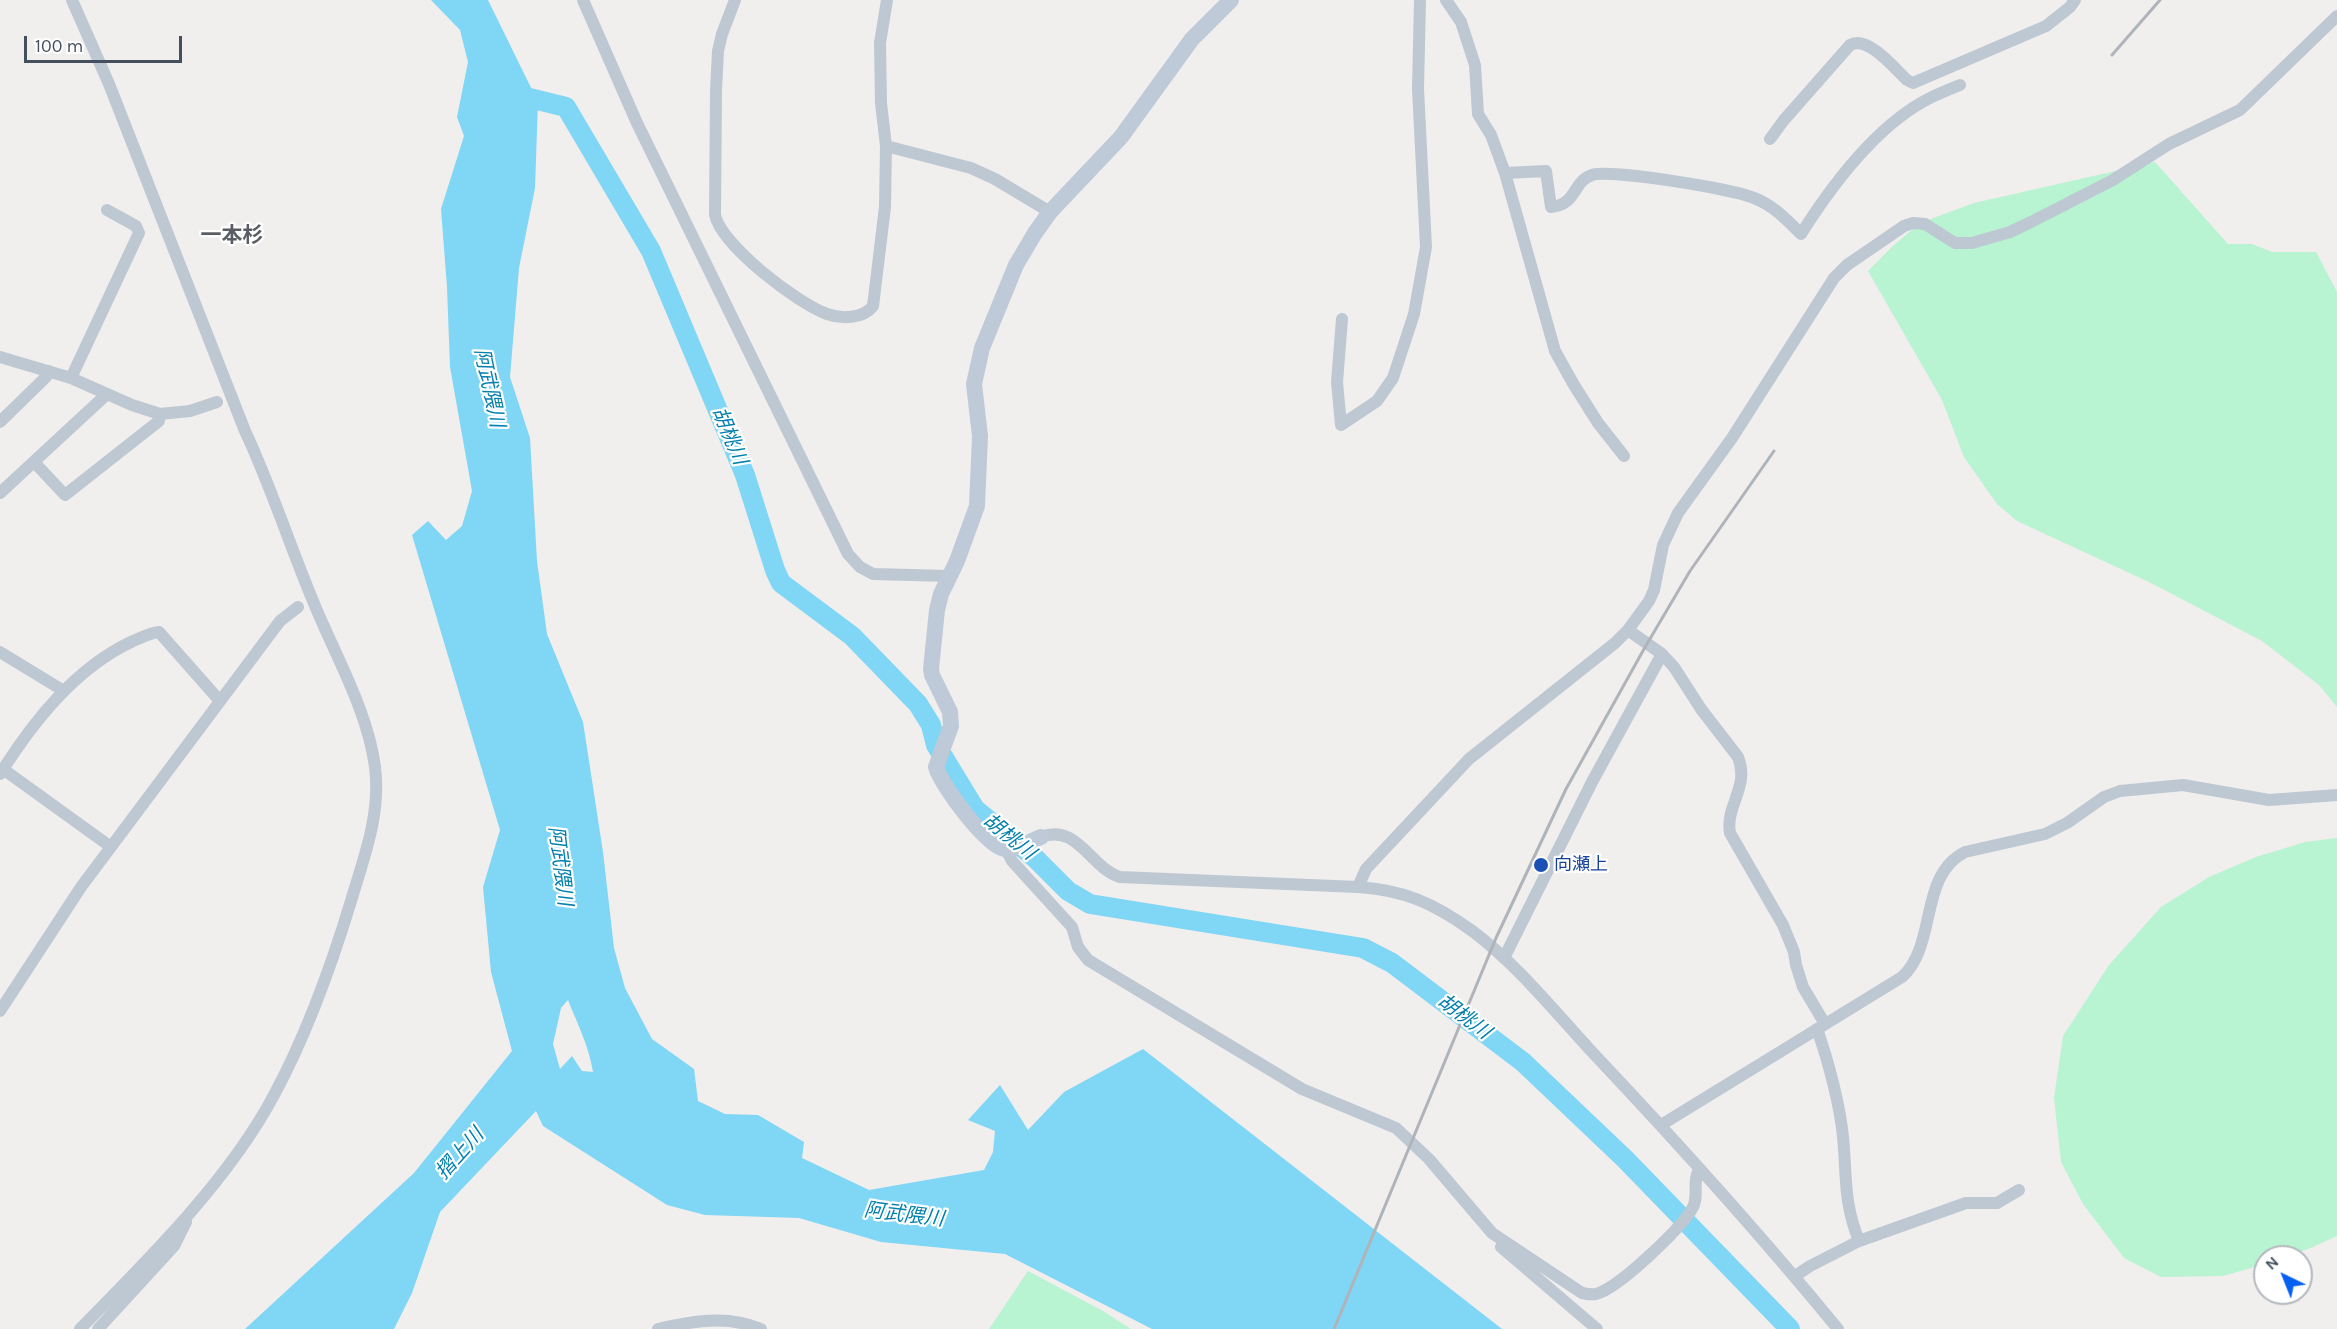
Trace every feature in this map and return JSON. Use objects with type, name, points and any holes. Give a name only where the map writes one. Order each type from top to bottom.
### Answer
[{"type":"street","points":[[72,0],[109,84],[245,431],[266,476],[312,599],[362,718],[375,766],[376,806],[373,825],[337,945],[320,992],[273,1096],[231,1160],[192,1210],[80,1329]]},
{"type":"street","points":[[583,0],[637,123],[848,554],[860,567],[873,574],[949,576]]},
{"type":"street","points":[[735,0],[718,51],[715,215],[717,223],[723,233],[753,266],[826,314],[852,317],[866,314],[872,309],[885,207],[886,146],[881,103],[880,43],[887,0]]},
{"type":"street","points":[[1231,0],[1192,39],[1121,137],[1050,212],[1016,266],[982,348],[974,384],[980,436],[977,506],[937,610],[932,675],[950,712],[951,726],[936,767],[943,782],[988,839],[1023,844],[1051,834],[1069,837],[1077,841],[1107,871],[1125,878],[1358,887],[1394,891],[1414,897],[1471,930],[1504,958],[1661,1125],[1795,1276],[1838,1329]]},
{"type":"street","points":[[1342,319],[1337,382],[1341,425],[1377,400],[1393,378],[1414,314],[1426,248],[1418,89],[1420,0]]},
{"type":"street","points":[[1446,0],[1461,22],[1475,65],[1478,114],[1491,135],[1505,173],[1555,351],[1598,423],[1624,456]]},
{"type":"street","points":[[1770,139],[1797,105],[1855,42],[1866,43],[1912,83],[2046,26],[2070,7],[2075,0]]},
{"type":"street","points":[[1358,887],[1366,869],[1469,759],[1615,643],[1628,630],[1649,601],[1654,590],[1663,545],[1678,513],[1732,438],[1838,272],[1904,226],[1913,223],[1925,224],[1955,243],[1972,243],[2010,231],[2078,200],[2169,144],[2240,110],[2337,16]]},
{"type":"street","points":[[1505,173],[1546,171],[1551,207],[1561,206],[1567,202],[1572,198],[1581,180],[1594,174],[1619,174],[1715,188],[1762,201],[1783,215],[1801,234],[1844,171],[1883,133],[1933,96],[1960,84]]},
{"type":"street","points":[[886,146],[971,168],[1050,212]]},
{"type":"street","points":[[71,378],[139,233],[136,226],[106,210]]},
{"type":"street","points":[[0,357],[71,378],[160,414],[190,411],[217,402]]},
{"type":"street","points":[[0,422],[46,377],[49,371]]},
{"type":"street","points":[[1,490],[107,394]]},
{"type":"street","points":[[34,462],[65,495],[159,421],[160,414]]},
{"type":"street","points":[[0,1011],[75,896],[219,700],[280,621],[298,607]]},
{"type":"street","points":[[1628,630],[1662,654],[1674,667],[1701,709],[1738,757],[1741,766],[1741,783],[1729,822],[1730,833],[1783,925],[1794,952],[1803,987],[1821,1027],[1841,1120],[1846,1199],[1859,1241]]},
{"type":"street","points":[[111,847],[2,772],[30,731],[64,691],[117,650],[156,632],[159,632],[219,700]]},
{"type":"street","points":[[0,652],[64,691]]},
{"type":"street","points":[[1504,958],[1592,782],[1662,654]]},
{"type":"street","points":[[1661,1125],[1906,974],[1917,956],[1942,871],[1965,852],[2045,834],[2067,823],[2104,797],[2120,791],[2183,785],[2269,800],[2337,795]]},
{"type":"street","points":[[1023,844],[1012,861],[1072,927],[1078,947],[1088,960],[1302,1089],[1396,1128],[1429,1159],[1503,1249],[1597,1329]]},
{"type":"street","points":[[1492,1233],[1542,1264],[1576,1289],[1591,1295],[1598,1294],[1627,1276],[1692,1210],[1695,1202],[1696,1176],[1700,1168]]},
{"type":"street","points":[[1795,1276],[1859,1241],[1966,1203],[1997,1203],[2019,1190]]},
{"type":"street","points":[[98,1329],[174,1246],[192,1210]]},
{"type":"street","points":[[658,1329],[705,1320],[730,1320],[761,1329]]},
{"type":"green space","points":[[2155,162],[2228,244],[2252,244],[2272,252],[2316,252],[2337,292],[2337,707],[2319,685],[2262,641],[2151,583],[2017,521],[1997,504],[1964,457],[1942,400],[1868,271],[1920,223],[1974,203]]},
{"type":"green space","points":[[2337,838],[2337,1236],[2313,1247],[2313,1245],[2253,1245],[2253,1267],[2223,1276],[2161,1277],[2124,1258],[2083,1204],[2061,1162],[2054,1098],[2063,1036],[2109,965],[2161,907],[2209,877],[2256,857],[2305,842]]},
{"type":"green space","points":[[1028,1271],[1103,1311],[1131,1329],[989,1329]]},
{"type":"water","points":[[431,0],[488,0],[538,102],[535,188],[519,268],[510,377],[530,438],[537,561],[547,634],[583,722],[603,852],[614,948],[625,988],[652,1039],[694,1069],[698,1101],[725,1114],[758,1115],[804,1142],[802,1158],[869,1190],[984,1170],[993,1152],[995,1131],[968,1120],[1000,1085],[1028,1130],[1064,1092],[1143,1049],[1502,1329],[1152,1329],[1005,1254],[881,1242],[799,1218],[705,1215],[667,1205],[543,1126],[536,1111],[440,1212],[412,1293],[394,1329],[245,1329],[414,1173],[512,1051],[491,972],[483,887],[500,830],[412,535],[428,521],[446,540],[462,526],[472,491],[450,367],[441,209],[464,136],[457,117],[468,62],[460,30]],"holes":[[[568,1000],[586,1044],[593,1072],[582,1071],[572,1056],[560,1069],[553,1044],[561,1008]]]},
{"type":"waterway","name":"胡桃川","points":[[513,94],[566,107],[651,251],[745,475],[781,583],[852,636],[918,704],[931,725],[936,745],[975,809],[1035,858],[1068,891],[1090,904],[1363,948],[1392,963],[1523,1062],[1625,1159],[1790,1329]]},
{"type":"railway","points":[[2112,55],[2160,0]]},
{"type":"railway","points":[[1334,1329],[1496,938],[1566,789],[1690,571],[1774,451]]},
{"type":"place","name":"向瀬上","points":[[1541,865]]},
{"type":"district","name":"一本杉","points":[[232,236]]},
{"type":"water label","name":"阿武隈川","points":[[489,388]]},
{"type":"water label","name":"阿武隈川","points":[[560,866]]},
{"type":"water label","name":"摺上川","points":[[460,1154]]},
{"type":"water label","name":"阿武隈川","points":[[904,1215]]}]
